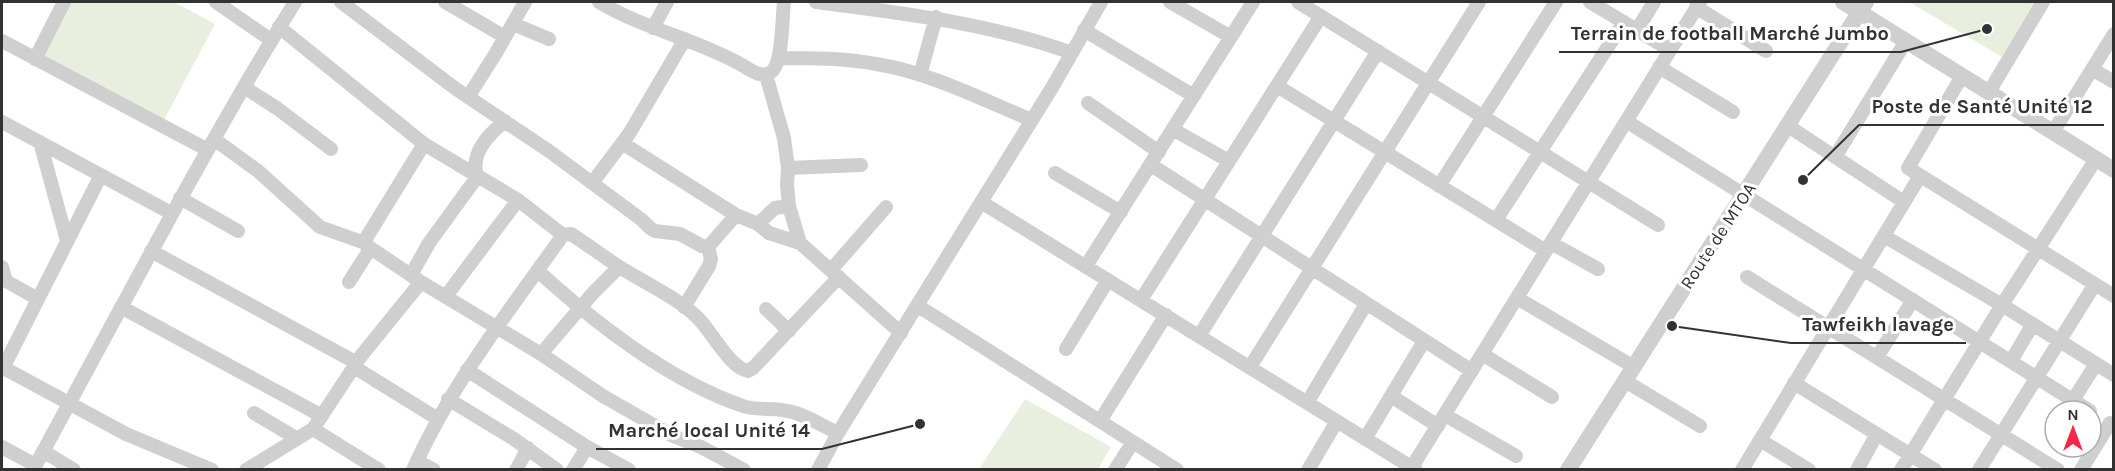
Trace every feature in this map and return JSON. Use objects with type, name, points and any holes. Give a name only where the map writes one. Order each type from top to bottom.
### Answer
[{"type":"street","points":[[34,59],[64,2]]},
{"type":"street","points":[[216,2],[271,40]]},
{"type":"street","points":[[2,447],[34,467],[171,213],[295,2]]},
{"type":"street","points":[[341,2],[468,97],[506,121],[592,183],[652,230],[680,234],[708,247]]},
{"type":"street","points":[[445,2],[506,37]]},
{"type":"street","points":[[599,2],[630,19],[686,39],[730,58],[755,73],[766,75],[772,72],[780,58],[784,2]]},
{"type":"street","points":[[652,28],[667,2]]},
{"type":"street","points":[[816,2],[936,17],[1037,41],[1071,53]]},
{"type":"street","points":[[1170,2],[1231,37]]},
{"type":"street","points":[[1086,266],[1253,2]]},
{"type":"street","points":[[1298,2],[1658,225]]},
{"type":"street","points":[[1250,367],[1479,2]]},
{"type":"street","points":[[1440,186],[1556,2]]},
{"type":"street","points":[[1590,2],[1670,50]]},
{"type":"street","points":[[1637,30],[1654,2]]},
{"type":"street","points":[[1843,2],[1863,7],[1906,41],[2114,170]]},
{"type":"street","points":[[1989,92],[2043,2]]},
{"type":"street","points":[[468,97],[506,37],[521,3]]},
{"type":"street","points":[[818,470],[838,433],[1032,120],[1084,30],[1094,3]]},
{"type":"street","points":[[981,202],[1365,438],[1393,464],[1414,468],[1441,420],[1698,4],[1766,51]]},
{"type":"street","name":"Route de MTOA","points":[[1569,470],[1863,7]]},
{"type":"street","points":[[1141,300],[1321,16]]},
{"type":"street","points":[[920,75],[936,17]]},
{"type":"street","points":[[1496,220],[1624,22]]},
{"type":"street","points":[[513,24],[549,39]]},
{"type":"street","points":[[279,27],[424,144],[519,200],[563,235],[571,234],[684,307],[699,319],[727,354],[746,371],[750,371],[789,331],[886,207]]},
{"type":"street","points":[[1084,30],[1194,96]]},
{"type":"street","points":[[2053,132],[2114,34]]},
{"type":"street","points":[[592,183],[622,143],[686,39]]},
{"type":"street","points":[[1835,157],[1906,41]]},
{"type":"street","points":[[2,42],[211,145],[258,171],[320,227],[367,246],[541,354],[603,396],[651,424],[744,470]]},
{"type":"street","points":[[1199,336],[1378,51]]},
{"type":"street","points":[[780,58],[837,59],[878,64],[920,75],[1032,120]]},
{"type":"street","points":[[1659,67],[1733,112]]},
{"type":"street","points":[[2092,69],[2114,82]]},
{"type":"street","points":[[766,75],[782,130],[788,168],[789,206],[801,243]]},
{"type":"street","points":[[1962,76],[1908,168],[2114,296]]},
{"type":"street","points":[[1277,86],[1496,220],[1548,247],[1598,269]]},
{"type":"street","points":[[244,87],[278,108],[331,149]]},
{"type":"street","points":[[1088,103],[1159,152]]},
{"type":"street","points":[[477,177],[474,167],[480,148],[493,131],[506,121]]},
{"type":"street","points":[[1626,121],[2071,399]]},
{"type":"street","points":[[2,122],[171,213]]},
{"type":"street","points":[[1788,126],[1904,202]]},
{"type":"street","points":[[1174,130],[1229,161]]},
{"type":"street","points":[[40,142],[67,241]]},
{"type":"street","points":[[622,143],[736,215],[758,224],[769,233],[801,243],[901,333]]},
{"type":"street","points":[[349,282],[424,144]]},
{"type":"street","points":[[1901,470],[2002,305],[2096,159]]},
{"type":"street","points":[[788,168],[861,165]]},
{"type":"street","points":[[1151,165],[1472,371]]},
{"type":"street","points":[[1055,173],[1121,212]]},
{"type":"street","points":[[101,175],[2,368],[126,434],[212,470]]},
{"type":"street","points":[[1742,470],[1920,176]]},
{"type":"street","points":[[246,470],[313,429],[416,278],[429,243],[477,177]]},
{"type":"street","points":[[180,198],[238,231]]},
{"type":"street","points":[[446,296],[519,200]]},
{"type":"street","points":[[758,224],[775,208],[789,206]]},
{"type":"street","points":[[708,247],[736,215]]},
{"type":"street","points":[[434,470],[415,465],[448,399],[496,326],[563,235]]},
{"type":"street","points":[[1884,236],[2002,305],[2114,375]]},
{"type":"street","points":[[684,307],[709,266],[711,259],[708,247]]},
{"type":"street","points":[[151,251],[355,365],[438,419]]},
{"type":"street","points":[[2,267],[6,281],[38,299]]},
{"type":"street","points":[[541,354],[579,308],[619,267]]},
{"type":"street","points":[[538,271],[579,308],[689,382],[742,406],[752,409],[789,411],[838,433]]},
{"type":"street","points":[[1747,277],[2058,470]]},
{"type":"street","points":[[1066,349],[1108,280]]},
{"type":"street","points":[[1979,470],[2094,284]]},
{"type":"street","points":[[1517,298],[1630,374],[1700,426]]},
{"type":"street","points":[[1877,357],[1913,300]]},
{"type":"street","points":[[1307,403],[1366,304]]},
{"type":"street","points":[[121,306],[322,416]]},
{"type":"street","points":[[918,306],[1177,470]]},
{"type":"street","points":[[766,309],[789,331]]},
{"type":"street","points":[[1100,422],[1166,315]]},
{"type":"street","points":[[2011,361],[2033,324]]},
{"type":"street","points":[[1365,438],[1424,341]]},
{"type":"street","points":[[1482,354],[1552,397]]},
{"type":"street","points":[[2074,399],[2096,363]]},
{"type":"street","points":[[466,370],[587,447],[628,470]]},
{"type":"street","points":[[1794,383],[1935,470]]},
{"type":"street","points":[[1391,396],[1516,456]]},
{"type":"street","points":[[448,399],[528,448],[557,470]]},
{"type":"street","points":[[254,413],[296,438]]},
{"type":"street","points":[[1308,470],[1337,421]]},
{"type":"street","points":[[2081,470],[2112,424]]},
{"type":"street","points":[[313,429],[379,470]]},
{"type":"street","points":[[1857,470],[1877,434]]},
{"type":"street","points":[[1760,440],[1809,470]]},
{"type":"street","points":[[1115,470],[1132,442]]},
{"type":"street","points":[[573,470],[587,447]]},
{"type":"street","points":[[516,470],[528,448]]},
{"type":"street","points":[[43,451],[74,470]]},
{"type":"green space","points":[[71,2],[174,2],[215,24],[164,120],[43,56]]},
{"type":"green space","points":[[1909,2],[2036,2],[2002,57]]},
{"type":"green space","points":[[1025,399],[1111,447],[1098,469],[979,469]]},
{"type":"place","name":"Terrain de football Marché Jumbo","points":[[1987,29]]},
{"type":"place","name":"Poste de Santé Unité 12","points":[[1803,180]]},
{"type":"place","name":"Tawfeikh lavage","points":[[1672,326]]},
{"type":"place","name":"Marché local Unité 14","points":[[920,424]]}]
